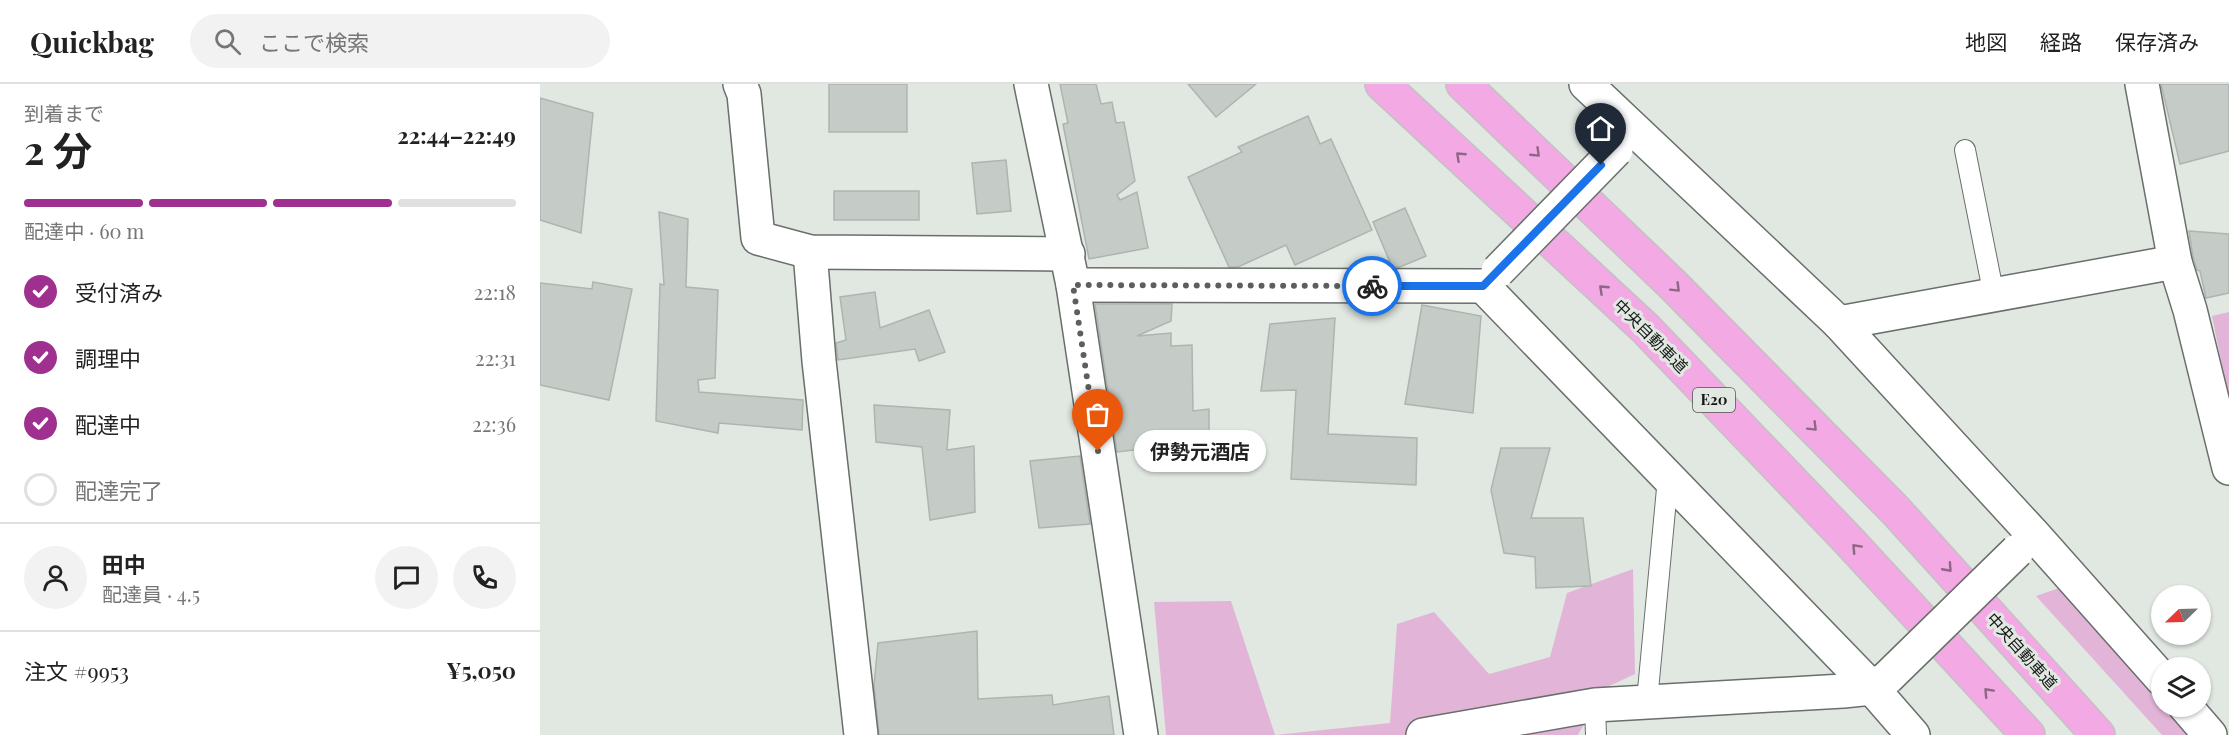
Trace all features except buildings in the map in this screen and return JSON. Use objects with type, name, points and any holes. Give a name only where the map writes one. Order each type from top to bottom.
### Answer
[{"type":"highway","name":"中央自動車道","points":[[1382,84],[1645,328],[1848,540],[2028,735]]},
{"type":"highway","name":"中央自動車道","points":[[1463,84],[1671,284],[1896,511],[2098,735]]},
{"type":"street","points":[[740,84],[744,94],[758,238],[810,252],[1070,269],[1491,279],[1668,478],[1879,683],[1913,735]]},
{"type":"street","points":[[1031,84],[1070,269],[1141,735]]},
{"type":"street","points":[[2142,84],[2175,262],[2190,310],[2229,468]]},
{"type":"street","points":[[1599,91],[1626,141],[1839,323],[2025,543],[2151,669]]},
{"type":"street","points":[[1491,279],[1626,141]]},
{"type":"street","points":[[810,252],[819,361],[861,735]]},
{"type":"street","points":[[1839,323],[2175,262]]},
{"type":"street","points":[[1423,735],[1595,720],[1647,701],[1843,691],[1879,683],[2025,543]]},
{"type":"street","points":[[2194,717],[2210,735]]},
{"type":"lane","points":[[1965,150],[1994,296]]},
{"type":"lane","points":[[1647,701],[1668,478]]},
{"type":"shaded area","points":[[2229,312],[2229,400],[2212,316]]},
{"type":"shaded area","points":[[1633,569],[1635,674],[1603,689],[1578,735],[1275,735],[1390,723],[1397,624],[1434,612],[1489,674],[1550,657],[1567,593]]},
{"type":"shaded area","points":[[2062,587],[2151,689],[2151,717],[2175,717],[2191,735],[2162,735],[2036,596]]},
{"type":"shaded area","points":[[1231,601],[1275,735],[1166,735],[1154,602]]},
{"type":"way so far","points":[[1098,451],[1073,285],[1372,286]]},
{"type":"place","name":"伊勢元酒店","points":[[1098,451]]},
{"type":"route","points":[[1372,286],[1483,286],[1601,165]]}]
